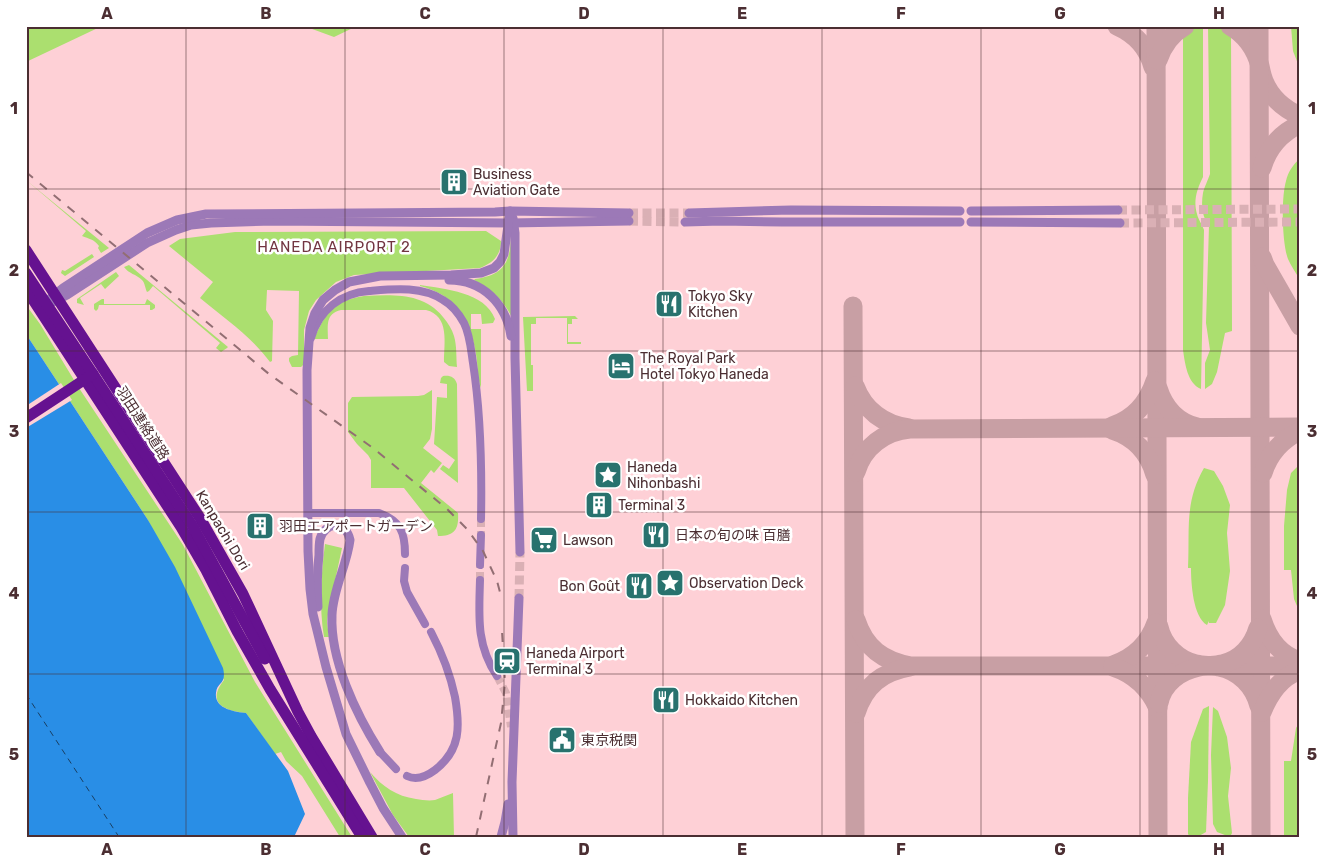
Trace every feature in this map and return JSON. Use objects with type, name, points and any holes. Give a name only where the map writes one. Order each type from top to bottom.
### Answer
[{"type":"main road","name":"Kanpachi Dori","points":[[26,250],[200,518],[243,594],[311,736],[372,837]]},
{"type":"main road","name":"羽田連絡道路","points":[[26,273],[192,525],[230,593]]},
{"type":"main road","points":[[26,289],[185,534],[270,689],[362,837]]},
{"type":"main road","points":[[26,418],[93,374]]},
{"type":"main road","points":[[230,593],[270,689]]},
{"type":"main road","points":[[230,593],[271,669],[298,711]]},
{"type":"street","points":[[689,213],[791,210],[960,211]]},
{"type":"street","points":[[971,211],[1118,210]]},
{"type":"street","points":[[510,211],[515,233],[515,358],[520,552]]},
{"type":"street","points":[[39,308],[148,233],[177,220],[206,214],[510,211],[629,217],[512,222],[273,222],[191,225],[160,236],[67,295],[56,297]]},
{"type":"street","points":[[402,837],[383,808],[346,734],[327,673],[313,614],[308,551],[307,370],[309,334],[312,320],[323,300],[342,285],[380,276],[451,275],[485,272],[497,265],[504,254],[512,222]]},
{"type":"street","points":[[684,222],[960,222]]},
{"type":"street","points":[[971,222],[1120,222]]},
{"type":"street","points":[[372,278],[380,280],[456,280],[468,282],[479,287],[500,305],[505,314],[515,358]]},
{"type":"street","points":[[309,347],[315,327],[325,312],[337,301],[353,294],[370,291],[420,290],[442,299],[452,307],[461,318],[466,329],[476,380],[482,489],[481,519]]},
{"type":"street","points":[[308,513],[379,513],[385,515],[400,527],[405,541],[405,554]]},
{"type":"street","points":[[317,627],[320,538],[333,525],[344,528],[350,540],[332,615],[340,669],[346,687],[370,736],[380,752],[396,769]]},
{"type":"street","points":[[480,565],[481,535]]},
{"type":"street","points":[[405,568],[404,581],[407,592],[425,624]]},
{"type":"street","points":[[480,580],[480,635],[486,658],[497,676]]},
{"type":"street","points":[[513,837],[513,742],[519,598]]},
{"type":"street","points":[[407,776],[412,779],[425,776],[445,761],[454,746],[458,732],[458,716],[452,684],[440,649],[430,632]]},
{"type":"street","points":[[511,727],[513,742]]},
{"type":"street","points":[[501,837],[512,782]]},
{"type":"green space","points":[[26,26],[102,26],[26,62]]},
{"type":"green space","points":[[304,26],[357,26],[334,37]]},
{"type":"green space","points":[[1183,26],[1203,26],[1203,177],[1197,191],[1195,204],[1204,230],[1201,389],[1196,386],[1190,377],[1183,350]]},
{"type":"green space","points":[[1208,26],[1231,26],[1232,331],[1225,333],[1217,372],[1212,384],[1205,389],[1205,363],[1210,350],[1206,323],[1209,226],[1203,215],[1202,202],[1210,174]]},
{"type":"green space","points":[[1291,26],[1300,26],[1300,69],[1293,51]]},
{"type":"green space","points":[[1300,158],[1300,280],[1289,262],[1286,252],[1283,232],[1283,209],[1284,189],[1287,178],[1291,169]]},
{"type":"green space","points":[[26,180],[109,248],[101,253],[98,248],[99,246],[95,242],[82,236],[86,231]]},
{"type":"green space","points":[[486,231],[501,241],[501,246],[495,258],[489,264],[480,268],[354,275],[336,282],[316,300],[309,311],[304,330],[304,364],[301,367],[292,367],[289,361],[289,358],[292,356],[298,355],[299,291],[267,290],[266,310],[273,321],[272,361],[270,362],[246,336],[200,298],[213,282],[169,246],[180,239],[235,232]]},
{"type":"green space","points":[[511,236],[512,318],[496,296],[474,280],[492,275],[503,266],[509,254]]},
{"type":"green space","points":[[92,254],[94,257],[65,276],[61,273],[62,270],[65,271]]},
{"type":"green space","points":[[129,265],[228,347],[221,352],[216,348],[220,343],[153,286],[147,292],[142,280],[124,267]]},
{"type":"green space","points":[[116,272],[119,276],[105,289],[101,284],[80,298],[84,305],[77,303],[77,299]]},
{"type":"green space","points":[[420,285],[463,293],[483,303],[490,310],[495,319],[493,323],[482,324],[481,314],[471,314],[471,329],[481,329],[481,388],[477,358],[470,329],[465,319],[452,302],[443,295]]},
{"type":"green space","points":[[385,295],[417,299],[435,309],[447,322],[453,333],[456,344],[457,367],[449,366],[444,362],[445,339],[442,324],[434,313],[426,310],[341,310],[332,314],[328,321],[328,339],[314,339],[332,309],[345,301],[364,296]]},
{"type":"green space","points":[[104,299],[104,304],[145,304],[147,299],[155,305],[155,308],[150,310],[150,305],[99,305],[96,311],[94,304]]},
{"type":"green space","points":[[26,305],[183,545],[255,682],[352,837],[340,837],[302,776],[286,761],[281,752],[275,754],[246,713],[225,708],[217,700],[219,688],[224,680],[148,520],[26,334]]},
{"type":"green space","points":[[575,316],[578,319],[572,319],[572,324],[568,324],[568,342],[581,342],[581,344],[567,344],[567,318],[536,318],[536,324],[531,324],[533,391],[527,391],[523,317]]},
{"type":"green space","points":[[443,376],[452,377],[457,384],[458,483],[440,469],[443,465],[449,469],[455,460],[434,444],[437,397],[447,398],[447,384],[440,383]]},
{"type":"green space","points":[[432,390],[432,429],[430,439],[423,448],[442,463],[434,473],[431,470],[421,483],[458,513],[457,527],[452,533],[444,536],[438,536],[437,530],[404,488],[371,488],[371,460],[348,432],[348,403],[352,397],[418,396]]},
{"type":"green space","points":[[1300,464],[1300,613],[1294,599],[1291,570],[1284,570],[1284,526],[1287,490],[1291,473]]},
{"type":"green space","points":[[1204,468],[1214,471],[1223,486],[1230,505],[1227,533],[1230,571],[1225,605],[1216,623],[1209,623],[1209,621],[1207,625],[1202,621],[1196,607],[1192,591],[1191,568],[1188,568],[1189,517],[1193,493]]},
{"type":"green space","points":[[325,544],[342,548],[328,614],[329,637],[324,637],[321,614]]},
{"type":"green space","points":[[1209,706],[1206,832],[1199,836],[1190,837],[1188,834],[1188,798],[1191,742],[1203,709]]},
{"type":"green space","points":[[1213,707],[1218,711],[1227,737],[1231,768],[1228,796],[1232,833],[1230,837],[1217,832],[1213,824],[1211,755]]},
{"type":"green space","points":[[1300,721],[1300,837],[1284,837],[1284,761],[1291,761],[1296,728]]},
{"type":"green space","points":[[370,772],[390,790],[409,798],[433,800],[453,793],[454,837],[409,837],[393,815]]},
{"type":"water","points":[[26,334],[148,520],[175,567],[223,668],[224,677],[216,693],[218,703],[226,709],[246,713],[288,771],[305,814],[294,837],[26,837]]},
{"type":"pier","points":[[61,383],[72,400],[26,428],[26,406]]},
{"type":"ferry route","points":[[26,694],[119,837]]},
{"type":"taxiway","points":[[1117,26],[1130,33],[1140,42],[1148,54],[1153,67]]},
{"type":"taxiway","points":[[1156,26],[1158,837]]},
{"type":"taxiway","points":[[1158,60],[1168,40],[1185,26]]},
{"type":"taxiway","points":[[1230,26],[1241,34],[1253,48],[1264,81],[1274,98],[1300,116]]},
{"type":"taxiway","points":[[1259,26],[1261,837]]},
{"type":"taxiway","points":[[1262,168],[1272,147],[1281,136],[1300,124]]},
{"type":"taxiway","points":[[1262,257],[1300,326]]},
{"type":"taxiway","points":[[853,306],[855,837]]},
{"type":"taxiway","points":[[1112,426],[1127,419],[1139,409],[1155,381]]},
{"type":"taxiway","points":[[855,386],[869,409],[876,415],[891,424],[909,428]]},
{"type":"taxiway","points":[[1158,388],[1172,413],[1190,425],[1197,427]]},
{"type":"taxiway","points":[[856,472],[864,455],[876,442],[892,433],[910,429],[1300,427]]},
{"type":"taxiway","points":[[1112,430],[1127,437],[1140,447],[1149,460],[1155,475]]},
{"type":"taxiway","points":[[1263,473],[1277,448],[1300,431]]},
{"type":"taxiway","points":[[1262,619],[1271,639],[1276,645],[1286,655],[1300,661]]},
{"type":"taxiway","points":[[856,620],[864,638],[876,652],[892,661],[911,666],[1300,666]]},
{"type":"taxiway","points":[[1113,665],[1128,658],[1140,649],[1156,623]]},
{"type":"taxiway","points":[[1159,627],[1168,646],[1183,659],[1196,664],[1226,669],[1245,680],[1257,699],[1259,706]]},
{"type":"taxiway","points":[[1159,703],[1164,689],[1179,675],[1192,669],[1219,665],[1235,659],[1249,646],[1258,628]]},
{"type":"taxiway","points":[[856,713],[864,695],[876,681],[891,672],[910,667]]},
{"type":"taxiway","points":[[1113,667],[1128,674],[1140,683],[1150,694],[1158,708]]},
{"type":"taxiway","points":[[1262,712],[1276,687],[1287,677],[1300,670]]},
{"type":"tunnel","points":[[1118,210],[1300,209]]},
{"type":"tunnel","points":[[629,213],[689,213]]},
{"type":"tunnel","points":[[629,221],[685,222]]},
{"type":"tunnel","points":[[1120,223],[1300,222]]},
{"type":"tunnel","points":[[481,519],[481,535]]},
{"type":"tunnel","points":[[519,598],[520,552]]},
{"type":"tunnel","points":[[480,565],[480,580]]},
{"type":"tunnel","points":[[497,676],[506,693],[511,727]]},
{"type":"railway","points":[[26,172],[269,374],[373,448],[447,509],[467,529],[483,551],[497,581],[501,596]]},
{"type":"railway","points":[[476,837],[501,723],[505,682],[502,631]]},
{"type":"place","name":"Business Aviation Gate","points":[[454,182]]},
{"type":"place","name":"Tokyo Sky Kitchen","points":[[669,304]]},
{"type":"place","name":"The Royal Park Hotel Tokyo Haneda","points":[[621,366]]},
{"type":"place","name":"Haneda Nihonbashi","points":[[608,475]]},
{"type":"place","name":"Terminal 3","points":[[599,505]]},
{"type":"place","name":"羽田エアポートガーデン","points":[[260,526]]},
{"type":"place","name":"日本の旬の味 百膳","points":[[656,535]]},
{"type":"place","name":"Lawson","points":[[544,540]]},
{"type":"place","name":"Observation Deck","points":[[670,583]]},
{"type":"place","name":"Bon Goût","points":[[639,586]]},
{"type":"place","name":"Haneda Airport Terminal 3","points":[[507,661]]},
{"type":"place","name":"Hokkaido Kitchen","points":[[666,700]]},
{"type":"place","name":"東京税関","points":[[562,740]]},
{"type":"district","name":"HANEDA AIRPORT 2","points":[[334,247]]}]
